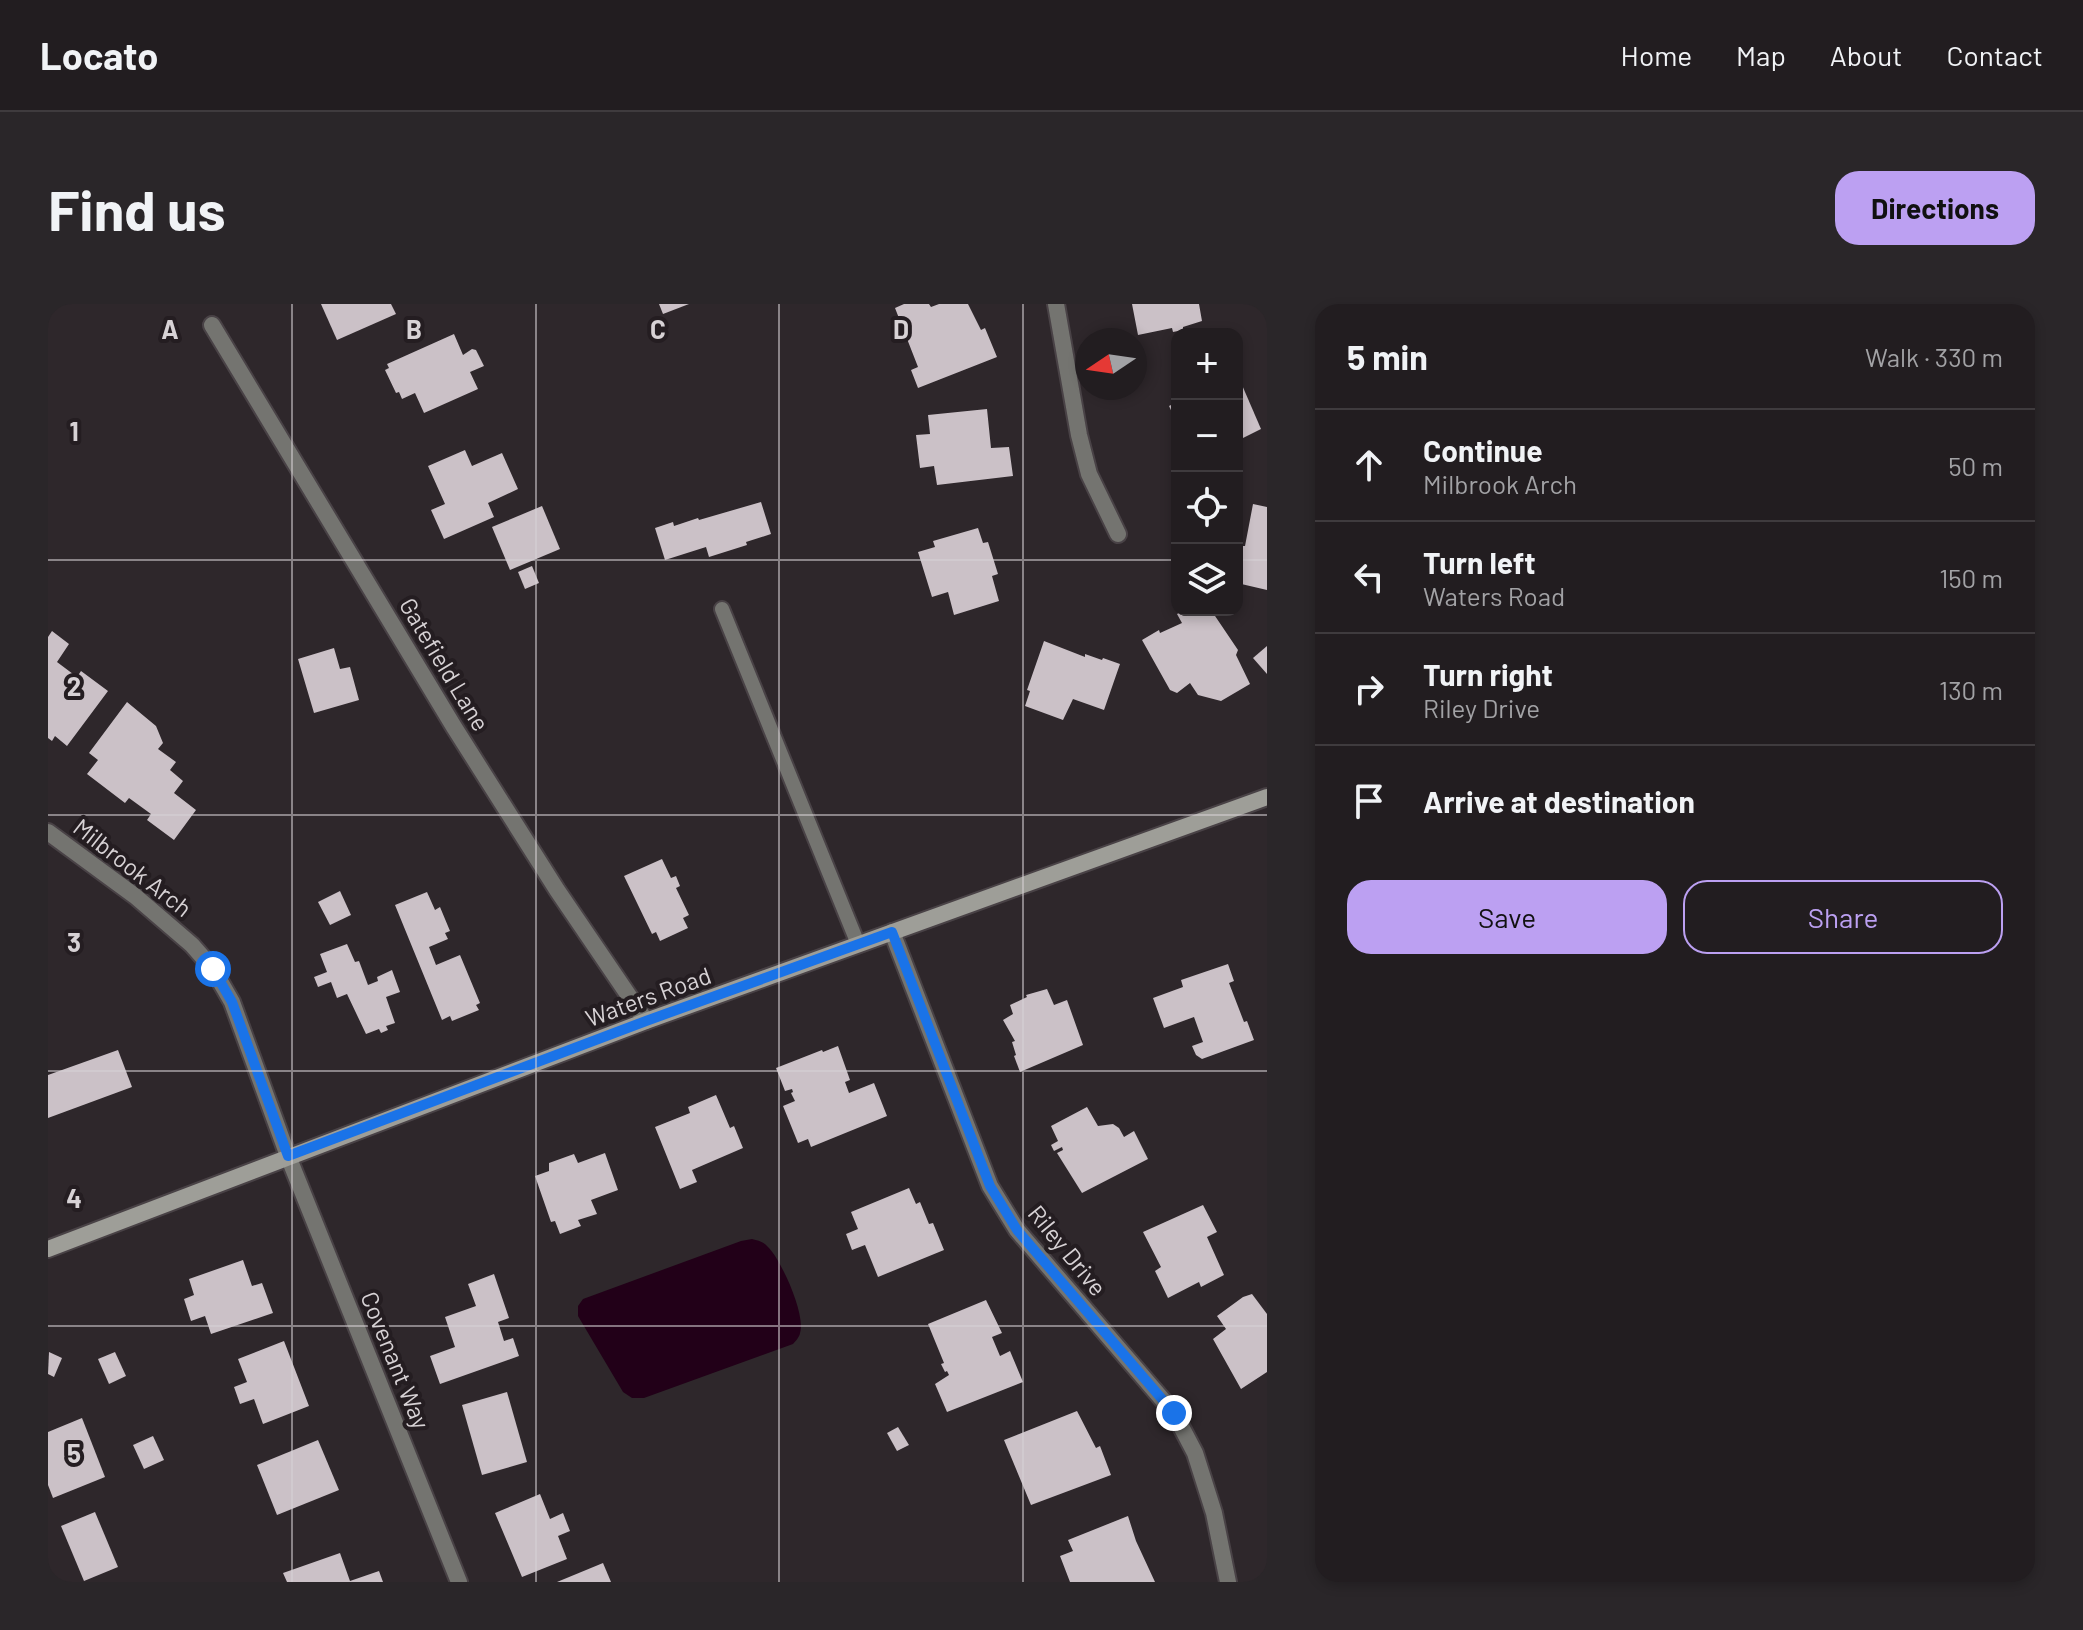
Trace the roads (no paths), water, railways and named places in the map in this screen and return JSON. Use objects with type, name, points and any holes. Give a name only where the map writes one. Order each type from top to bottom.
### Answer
[{"type":"street","points":[[1056,304],[1086,461],[1098,495],[1118,534]]},
{"type":"street","name":"Gatefield Lane","points":[[212,325],[454,727],[557,890],[646,1021]]},
{"type":"street","name":"Waters Road","points":[[48,1249],[646,1021],[1267,797]]},
{"type":"street","name":"Milbrook Arch","points":[[48,832],[135,896],[192,945],[213,969],[232,1002],[288,1156]]},
{"type":"street","name":"Riley Drive","points":[[892,932],[990,1186],[1017,1230],[1174,1413],[1195,1453],[1214,1513],[1228,1582]]},
{"type":"street","name":"Covenant Way","points":[[288,1156],[459,1582]]},
{"type":"lane","points":[[722,609],[858,944]]}]
